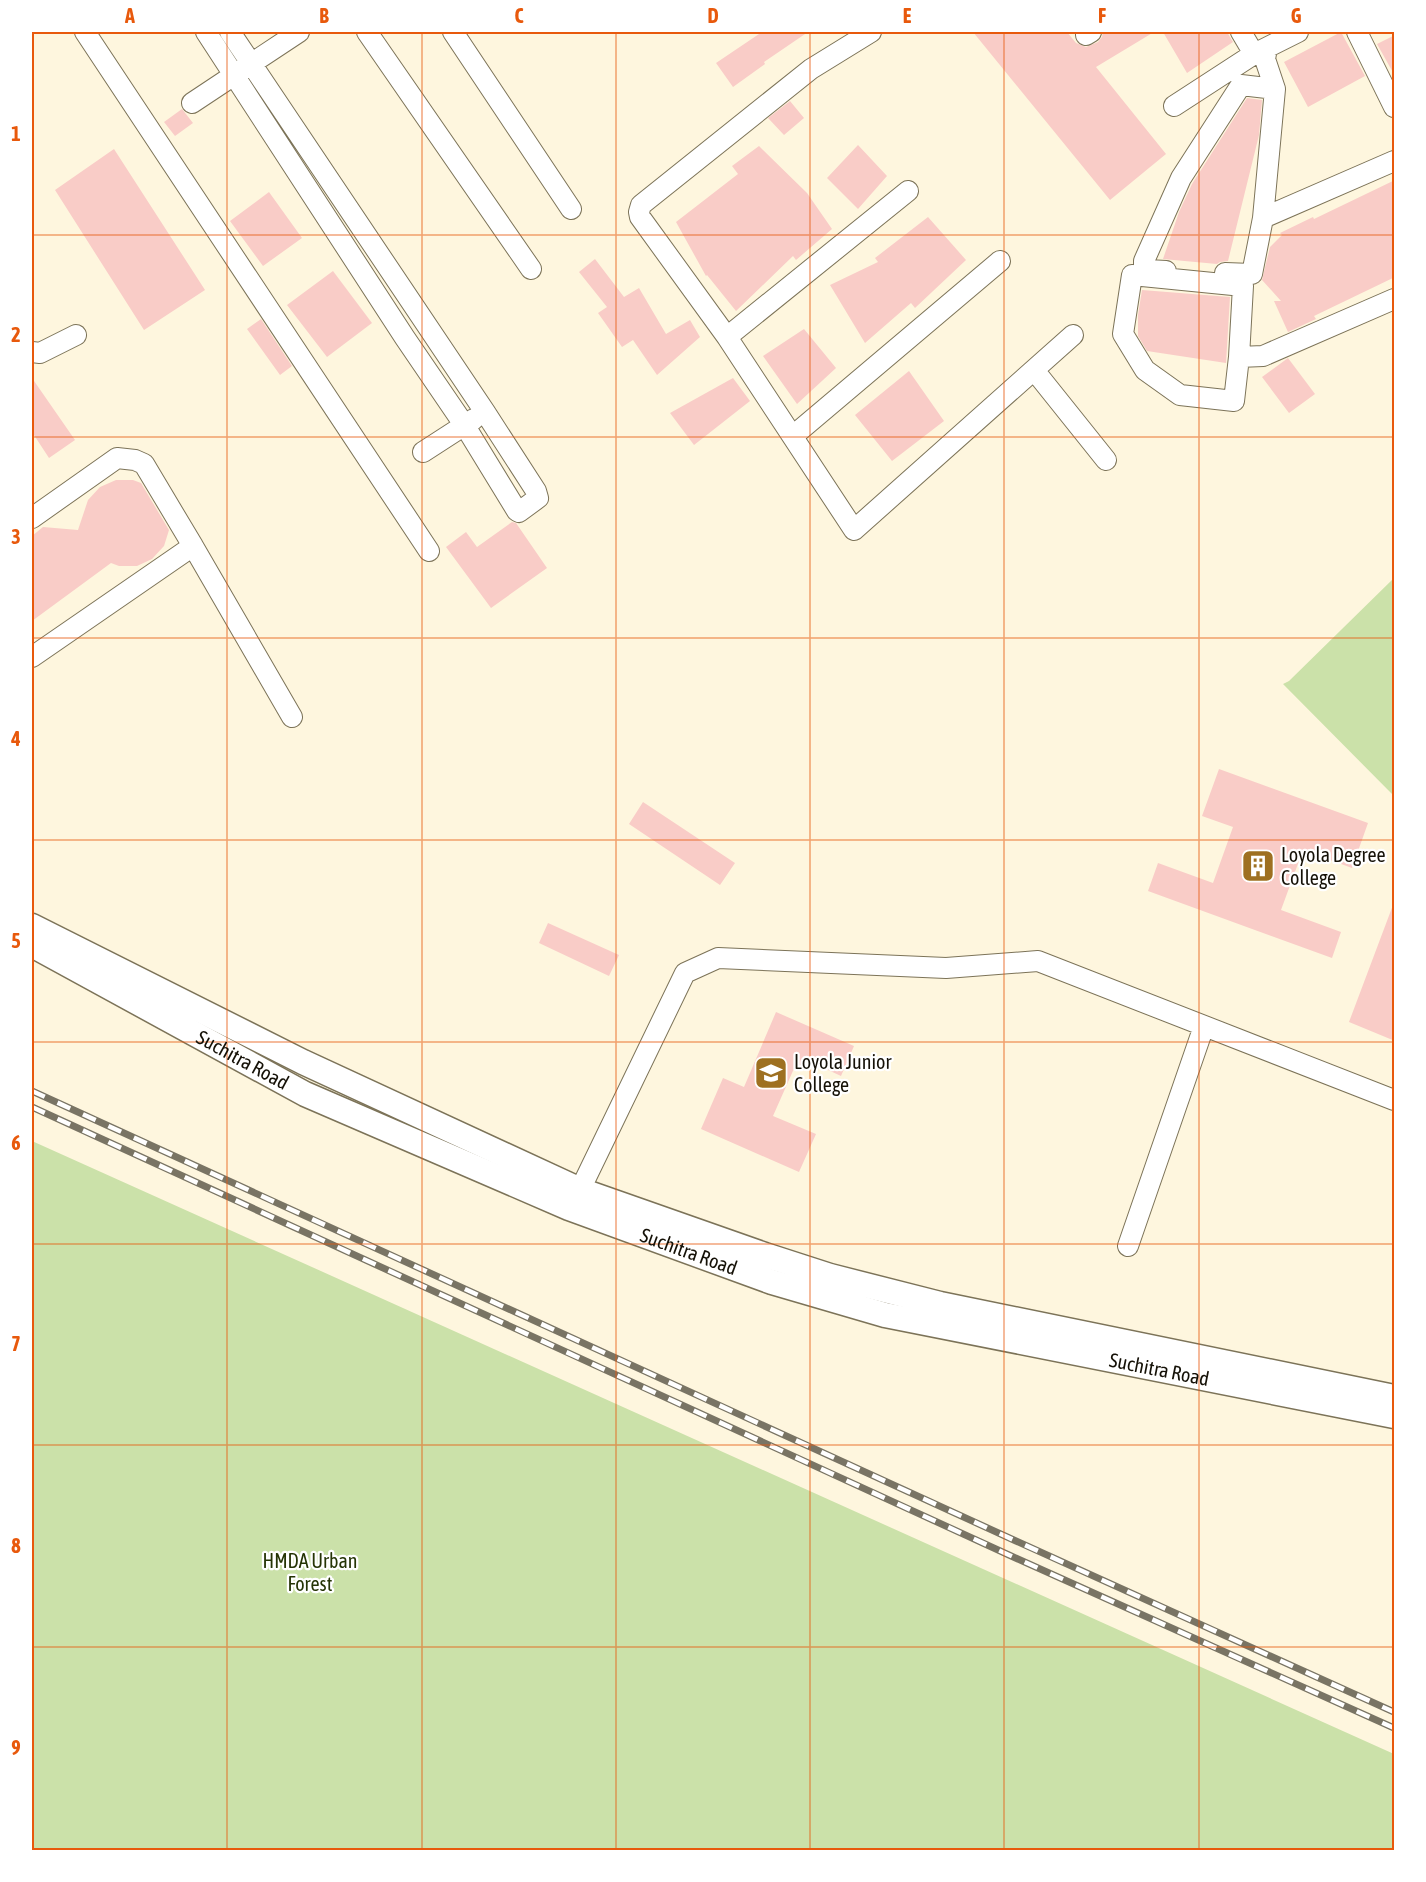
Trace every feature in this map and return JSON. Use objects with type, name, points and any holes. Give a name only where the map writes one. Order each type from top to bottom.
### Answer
[{"type":"main road","name":"Suchitra Road","points":[[32,926],[193,1020],[305,1094],[559,1204],[772,1282],[885,1315],[1395,1416]]},
{"type":"main road","name":"Suchitra Road","points":[[32,945],[193,1020],[303,1062],[580,1190],[765,1255],[841,1279],[940,1304],[1395,1397]]},
{"type":"street","points":[[85,32],[429,551]]},
{"type":"street","points":[[206,32],[519,512],[538,498],[538,495],[485,412],[230,32]]},
{"type":"street","points":[[192,103],[299,32]]},
{"type":"street","points":[[367,32],[531,269]]},
{"type":"street","points":[[453,32],[571,209]]},
{"type":"street","points":[[870,32],[811,69],[641,205],[640,217],[727,337],[854,530],[1073,335]]},
{"type":"street","points":[[1241,32],[1265,59],[1275,89],[1263,218],[1252,274],[1148,270],[1144,266],[1144,261],[1181,178],[1241,85],[1275,89]]},
{"type":"street","points":[[1174,106],[1260,51],[1298,32]]},
{"type":"street","points":[[1357,32],[1395,107]]},
{"type":"street","points":[[1263,218],[1395,161]]},
{"type":"street","points":[[727,337],[908,191]]},
{"type":"street","points":[[793,436],[1000,261]]},
{"type":"street","points":[[1132,275],[1243,286],[1239,357],[1234,401],[1180,395],[1145,370],[1123,334],[1132,275]]},
{"type":"street","points":[[1239,357],[1263,356],[1395,299]]},
{"type":"street","points":[[405,338],[425,325]]},
{"type":"street","points":[[32,352],[40,353],[76,335]]},
{"type":"street","points":[[1034,370],[1106,460]]},
{"type":"street","points":[[423,452],[485,412]]},
{"type":"street","points":[[32,518],[117,458],[127,458],[144,464],[292,717]]},
{"type":"street","points":[[32,657],[193,546]]},
{"type":"street","points":[[580,1190],[685,973],[718,958],[946,968],[1038,961],[1395,1100]]},
{"type":"street","points":[[1128,1246],[1204,1026]]},
{"type":"green space","points":[[1394,578],[1394,796],[1283,684],[1289,681]]},
{"type":"green space","name":"HMDA Urban Forest","points":[[32,1141],[1394,1754],[1394,1850],[32,1850]]},
{"type":"building","points":[[762,32],[808,32],[764,62],[765,64],[733,87],[716,63]]},
{"type":"building","points":[[973,32],[1067,32],[1076,43],[1086,47],[1098,42],[1103,32],[1154,32],[1096,67],[1166,154],[1110,200]]},
{"type":"building","points":[[1163,32],[1227,32],[1233,42],[1187,73]]},
{"type":"building","points":[[1341,32],[1365,76],[1308,107],[1284,62]]},
{"type":"building","points":[[1395,35],[1395,76],[1377,44]]},
{"type":"building","points":[[1247,98],[1262,100],[1259,135],[1228,261],[1217,264],[1163,259],[1179,212],[1192,184]]},
{"type":"building","points":[[790,101],[804,118],[784,135],[768,118]]},
{"type":"building","points":[[182,109],[193,123],[175,136],[164,122]]},
{"type":"building","points":[[858,145],[887,176],[858,209],[827,178]]},
{"type":"building","points":[[759,146],[807,193],[832,229],[796,260],[793,256],[736,311],[706,276],[676,222],[738,174],[732,166]]},
{"type":"building","points":[[114,149],[205,290],[144,330],[55,190]]},
{"type":"building","points":[[1395,180],[1395,277],[1314,316],[1316,319],[1288,332],[1274,301],[1281,301],[1262,280],[1270,247],[1282,235],[1280,233]]},
{"type":"building","points":[[269,192],[302,238],[263,266],[230,221]]},
{"type":"building","points":[[928,217],[966,260],[915,308],[911,303],[865,343],[830,285],[878,262],[875,258]]},
{"type":"building","points":[[595,259],[624,297],[639,288],[666,334],[690,320],[700,337],[657,375],[633,340],[622,347],[598,313],[607,307],[579,272]]},
{"type":"building","points":[[333,271],[372,323],[327,357],[287,305]]},
{"type":"building","points":[[1142,290],[1230,297],[1226,363],[1147,351],[1138,336],[1138,315]]},
{"type":"building","points":[[261,319],[292,366],[280,375],[247,329]]},
{"type":"building","points":[[804,329],[836,368],[797,404],[763,356]]},
{"type":"building","points":[[1288,358],[1315,394],[1289,413],[1262,377]]},
{"type":"building","points":[[909,371],[944,421],[892,461],[855,415]]},
{"type":"building","points":[[32,378],[75,440],[49,458],[32,432]]},
{"type":"building","points":[[733,378],[750,401],[694,445],[670,413]]},
{"type":"building","points":[[116,480],[133,480],[141,483],[169,530],[164,546],[152,559],[137,566],[119,566],[111,563],[32,621],[32,536],[43,527],[78,530],[88,500],[100,487]]},
{"type":"building","points":[[512,522],[516,523],[547,568],[491,608],[446,547],[466,532],[477,547]]},
{"type":"building","name":"Loyola Degree College","points":[[1219,769],[1368,823],[1352,868],[1303,850],[1281,910],[1341,932],[1332,958],[1148,891],[1158,863],[1213,883],[1233,827],[1202,816]]},
{"type":"building","points":[[643,802],[735,863],[720,885],[629,824]]},
{"type":"building","points":[[1393,905],[1395,905],[1395,1041],[1349,1022]]},
{"type":"building","points":[[548,923],[619,955],[609,976],[539,943]]},
{"type":"building","points":[[776,1012],[854,1046],[841,1076],[813,1063],[810,1070],[796,1064],[773,1116],[816,1134],[799,1172],[701,1129],[723,1078],[744,1087]]},
{"type":"railway","points":[[32,1091],[1394,1712]]},
{"type":"railway","points":[[32,1107],[1009,1555],[1394,1728]]},
{"type":"place","name":"Loyola Degree College","points":[[1258,866]]},
{"type":"place","name":"Loyola Junior College","points":[[771,1073]]}]
